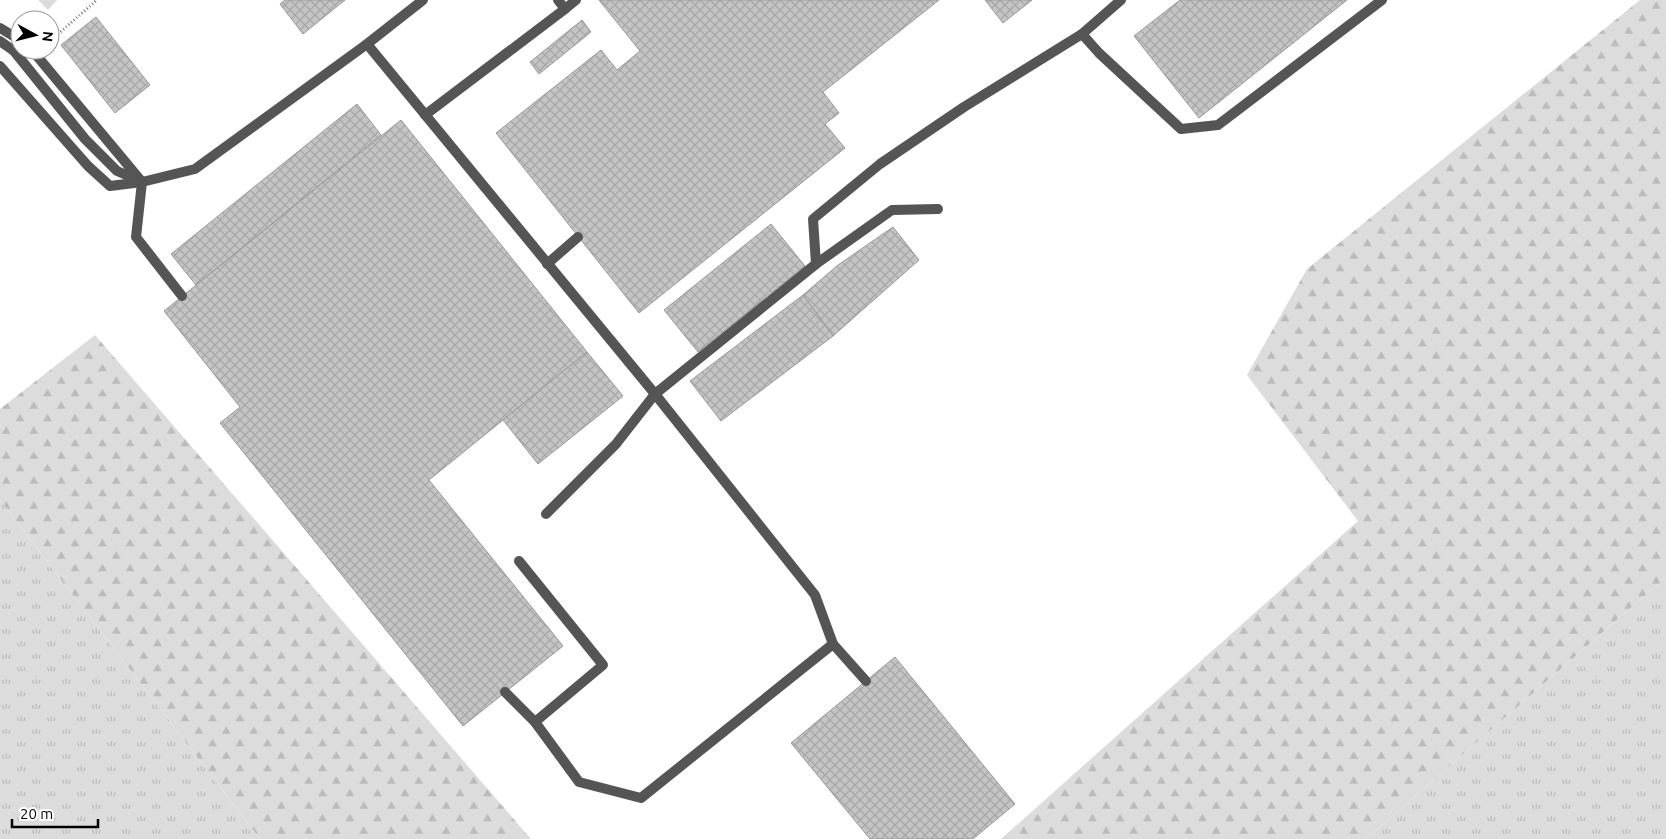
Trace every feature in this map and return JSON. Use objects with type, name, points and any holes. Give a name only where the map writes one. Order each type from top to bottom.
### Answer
[{"type":"lane","points":[[0,66],[88,166],[110,186],[142,182],[195,168],[367,44],[423,0]]},
{"type":"lane","points":[[425,115],[561,4],[576,0]]},
{"type":"lane","points":[[816,264],[813,219],[880,164],[964,107],[1082,34],[1121,0]]},
{"type":"lane","points":[[1082,34],[1099,53],[1181,129],[1218,125],[1382,0]]},
{"type":"lane","points":[[0,41],[14,51],[85,139],[117,171],[142,182]]},
{"type":"lane","points":[[367,44],[655,394],[815,596],[833,644],[866,681]]},
{"type":"lane","points":[[40,60],[142,182],[136,237],[182,296]]},
{"type":"lane","points":[[546,514],[616,444],[655,394],[816,264],[892,210],[938,209]]},
{"type":"lane","points":[[547,264],[578,237]]},
{"type":"lane","points":[[519,561],[603,665],[535,722]]},
{"type":"lane","points":[[505,692],[535,722],[579,782],[641,798],[833,644]]},
{"type":"path","points":[[60,33],[97,0]]},
{"type":"green space","points":[[38,0],[57,0],[48,10]]},
{"type":"green space","points":[[1640,0],[1666,0],[1666,577],[1366,839],[1001,839],[1358,521],[1247,375],[1307,269]]},
{"type":"green space","points":[[95,335],[531,839],[260,839],[0,500],[0,409]]},
{"type":"green space","points":[[0,500],[260,839],[0,839]]},
{"type":"green space","points":[[1666,577],[1666,839],[1366,839]]},
{"type":"building","points":[[285,0],[345,0],[303,34],[280,4]]},
{"type":"building","points":[[599,0],[939,0],[823,92],[839,113],[825,124],[845,148],[639,313],[496,133],[601,50],[617,70],[640,51]]},
{"type":"building","points":[[985,0],[1032,0],[1003,23]]},
{"type":"building","points":[[1180,0],[1347,0],[1199,118],[1134,36]]},
{"type":"building","points":[[96,17],[150,85],[115,113],[61,45]]},
{"type":"building","points":[[582,20],[591,32],[539,74],[530,62]]},
{"type":"building","points":[[357,104],[381,135],[196,285],[171,254]]},
{"type":"building","points":[[401,120],[587,352],[429,480],[563,646],[463,726],[220,423],[240,407],[164,311]]},
{"type":"building","points":[[771,224],[805,266],[698,352],[664,310]]},
{"type":"building","points":[[893,227],[919,260],[833,336],[803,295],[838,265]]},
{"type":"building","points":[[803,295],[833,336],[721,421],[690,381]]},
{"type":"building","points":[[587,352],[623,396],[538,464],[503,420]]},
{"type":"building","points":[[895,657],[1015,804],[973,839],[870,839],[791,743]]}]
